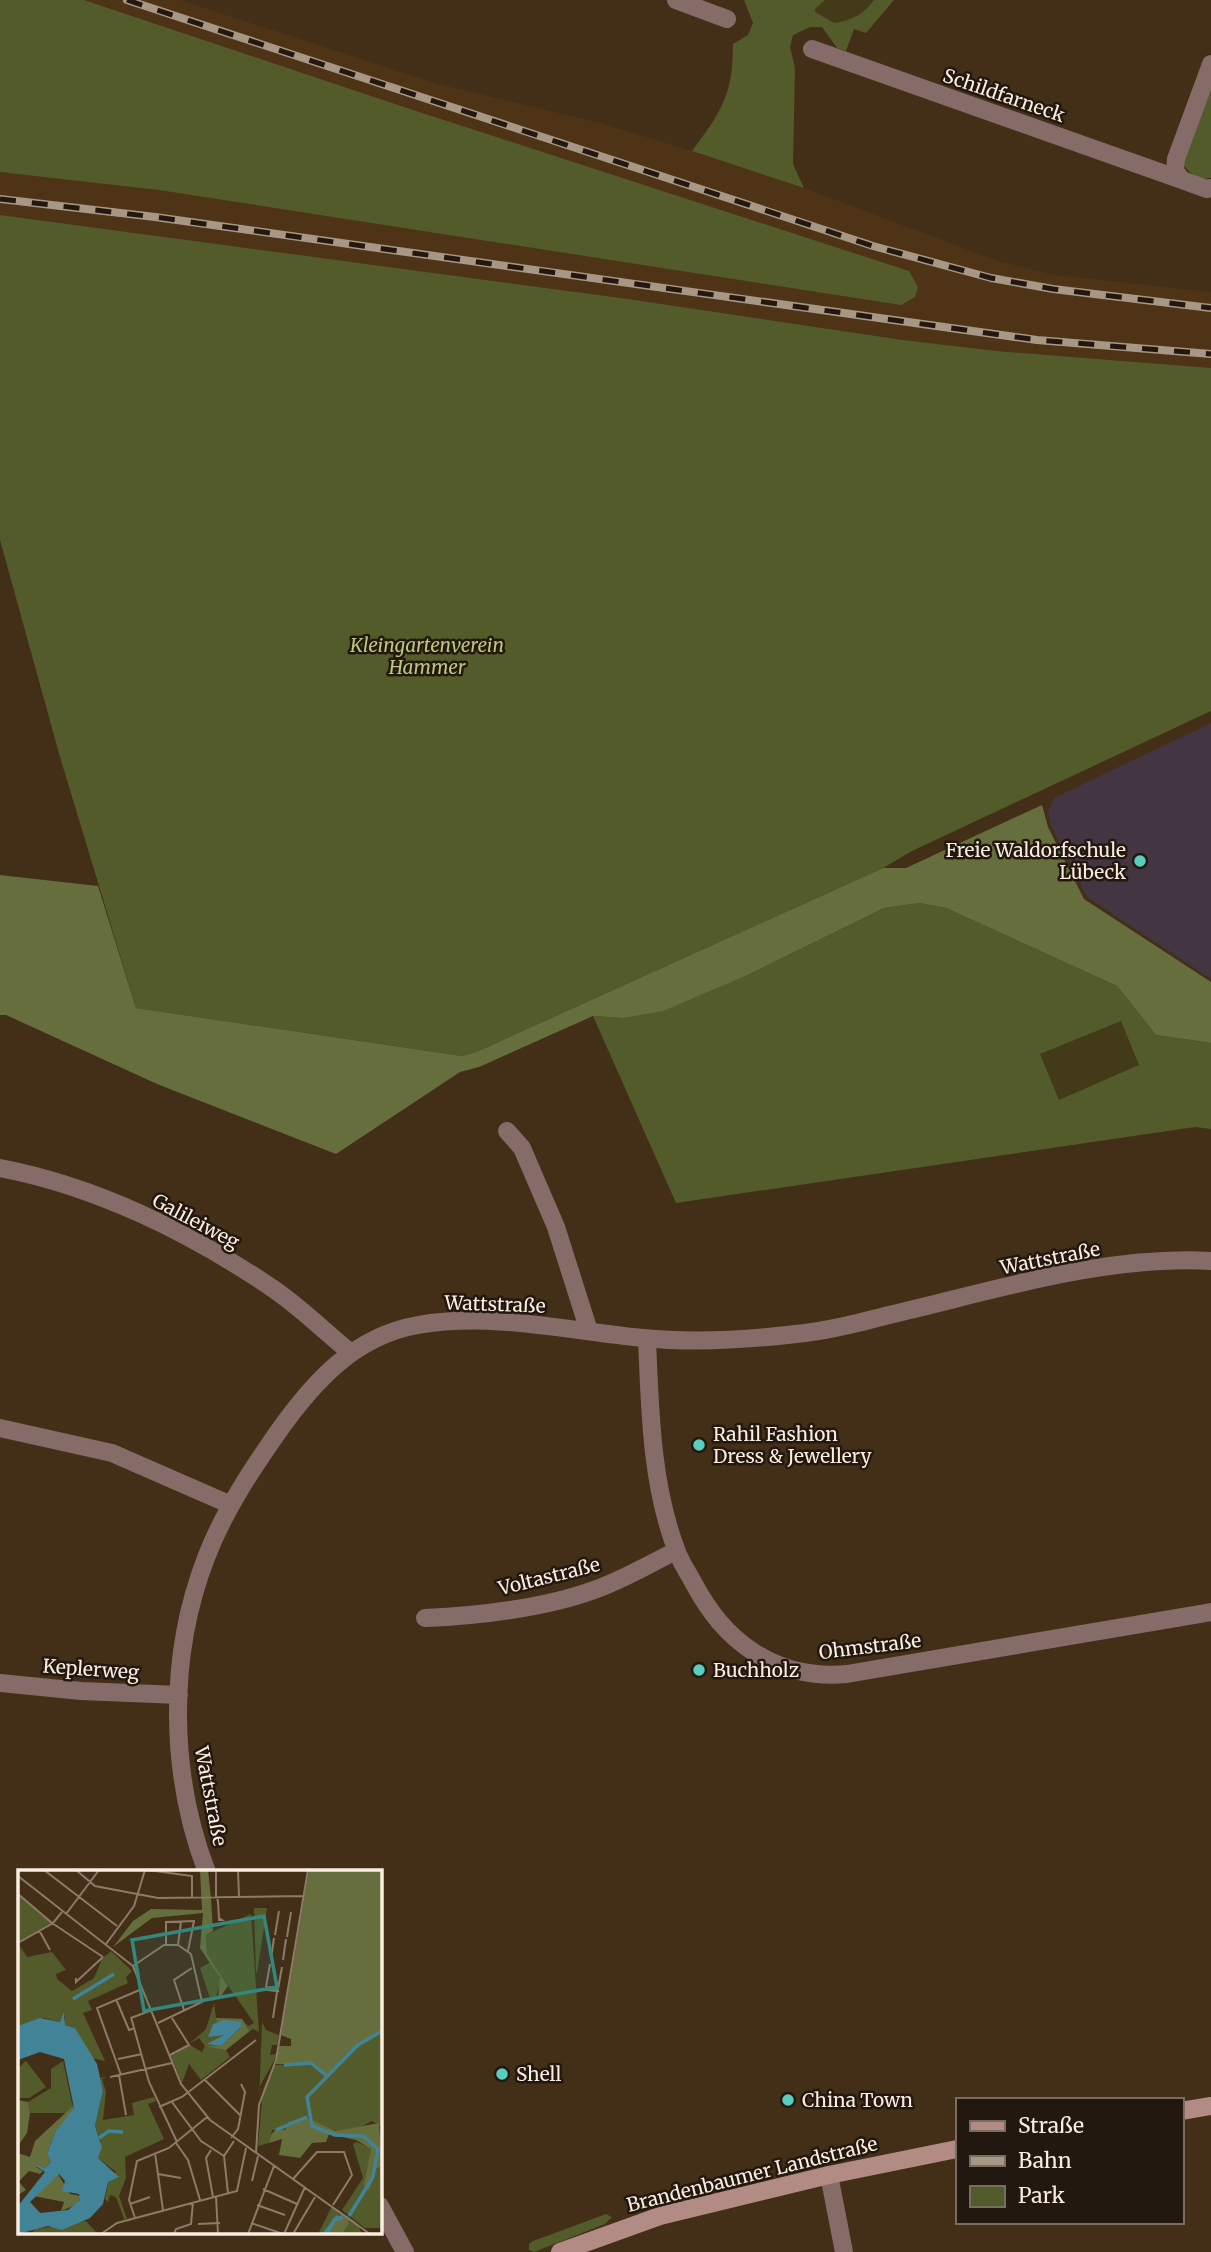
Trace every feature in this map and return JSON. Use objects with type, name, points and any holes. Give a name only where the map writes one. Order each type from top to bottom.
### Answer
[{"type":"main road","points":[[1183,2111],[1211,2106]]},
{"type":"main road","name":"Brandenbaumer Landstraße","points":[[560,2252],[660,2216],[829,2175],[956,2149]]},
{"type":"street","points":[[676,0],[727,19]]},
{"type":"street","name":"Schildfarneck","points":[[812,49],[1207,189],[1211,188]]},
{"type":"street","points":[[1182,180],[1175,171],[1176,159],[1211,64]]},
{"type":"street","points":[[507,1131],[522,1148],[556,1227],[589,1331]]},
{"type":"street","name":"Galileiweg","points":[[0,1168],[81,1191],[190,1238],[273,1288],[350,1352]]},
{"type":"street","name":"Wattstraße","points":[[205,1870],[190,1814],[179,1739],[182,1654],[193,1598],[207,1555],[230,1505],[286,1420],[350,1352],[380,1335],[417,1325],[459,1320],[514,1323],[647,1339],[724,1340],[799,1334],[1091,1270],[1153,1262],[1211,1261]]},
{"type":"street","name":"Ohmstraße","points":[[647,1339],[652,1433],[660,1489],[676,1551],[706,1606],[721,1626],[742,1644],[775,1664],[806,1674],[847,1674],[1211,1612]]},
{"type":"street","points":[[0,1428],[111,1453],[230,1505]]},
{"type":"street","name":"Voltastraße","points":[[425,1618],[459,1617],[515,1608],[593,1591],[676,1551]]},
{"type":"street","name":"Keplerweg","points":[[0,1683],[81,1691],[179,1695]]},
{"type":"street","points":[[829,2175],[844,2252]]},
{"type":"street","points":[[382,2210],[405,2252]]},
{"type":"shaded area","points":[[0,0],[180,0],[438,84],[600,123],[692,151],[804,188],[998,261],[1054,275],[1211,292],[1211,368],[997,351],[903,340],[621,298],[0,215]]},
{"type":"shaded area","name":"Freie Waldorfschule Lübeck","points":[[1211,723],[1211,979],[1087,897],[1051,825],[1048,811],[1054,798]]},
{"type":"green space","points":[[0,0],[84,0],[909,271],[918,287],[915,297],[901,305],[159,190],[0,172]]},
{"type":"green space","points":[[744,0],[894,0],[866,33],[854,29],[846,51],[837,48],[822,27],[810,27],[793,35],[790,47],[795,68],[793,164],[804,188],[692,151],[724,101],[731,76],[733,44],[748,35],[753,23]]},
{"type":"green space","points":[[1211,80],[1211,178],[1207,178],[1190,173],[1183,162]]},
{"type":"green space","name":"Kleingartenverein Hammer","points":[[0,215],[621,298],[903,340],[997,351],[1211,368],[1211,711],[912,851],[883,868],[462,1056],[136,1008],[60,757],[0,540]]},
{"type":"green space","points":[[1042,805],[1048,827],[1084,899],[1211,982],[1211,1043],[1156,1035],[1117,986],[946,908],[919,903],[884,908],[752,973],[663,1011],[622,1018],[593,1016],[479,1067],[460,1072],[336,1154],[157,1084],[6,1015],[0,1015],[0,875],[98,886],[136,1008],[462,1056],[883,868],[906,868]]},
{"type":"green space","points":[[919,903],[946,908],[1117,986],[1156,1035],[1211,1043],[1211,1129],[1195,1127],[676,1203],[593,1016],[622,1018],[752,973],[884,908]]},
{"type":"green space","points":[[606,2214],[612,2217],[605,2224],[534,2252],[529,2250],[529,2244],[533,2241]]},
{"type":"sand","points":[[825,0],[874,0],[857,16],[834,23],[815,12]]},
{"type":"sand","points":[[1121,1021],[1139,1065],[1059,1100],[1040,1054]]},
{"type":"railway","points":[[127,0],[873,246],[991,278],[1053,289],[1211,308]]},
{"type":"railway","points":[[0,199],[155,217],[1037,340],[1211,354]]},
{"type":"place","name":"Freie Waldorfschule Lübeck","points":[[1140,861]]},
{"type":"place","name":"Rahil Fashion Dress & Jewellery","points":[[699,1445]]},
{"type":"place","name":"Buchholz","points":[[699,1670]]},
{"type":"place","name":"Shell","points":[[502,2074]]},
{"type":"place","name":"China Town","points":[[788,2100]]}]
